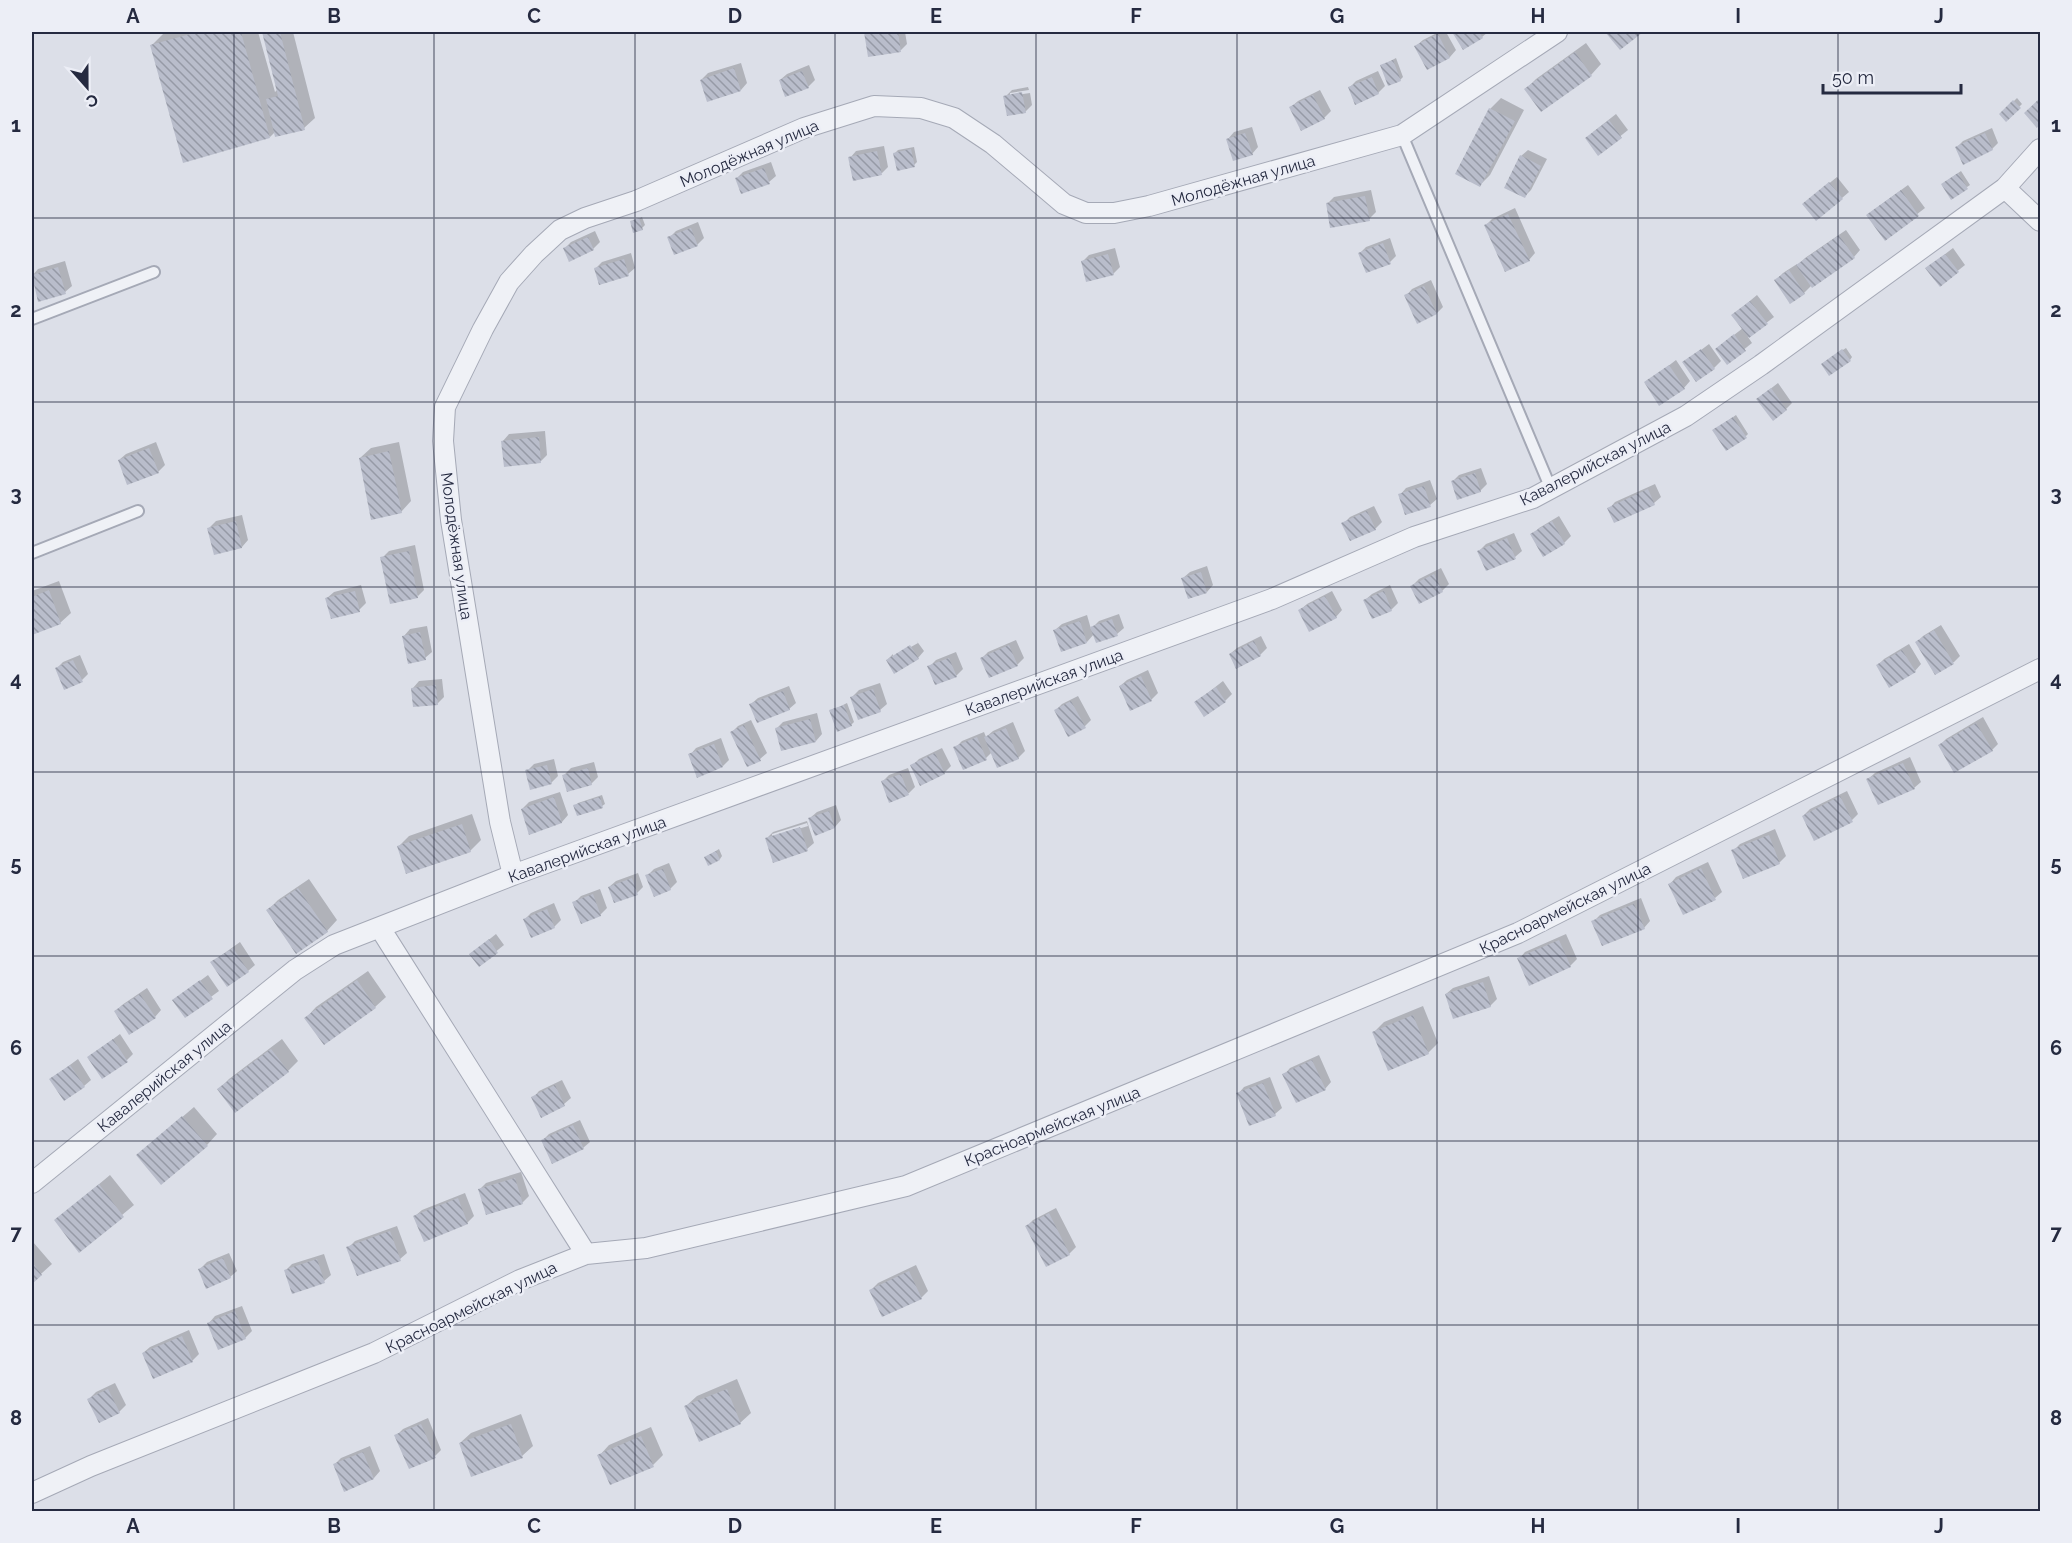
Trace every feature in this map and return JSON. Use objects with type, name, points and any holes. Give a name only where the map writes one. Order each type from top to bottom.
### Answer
[{"type":"street","name":"Молодёжная улица","points":[[513,875],[500,822],[451,520],[443,441],[445,407],[509,282],[560,230],[585,218],[636,201],[804,128],[874,106],[921,108],[954,118],[993,144],[1064,204],[1086,213],[1114,213],[1149,206],[1402,135],[1557,32]]},
{"type":"street","name":"Кавалерийская улица","points":[[32,1183],[295,970],[334,945],[513,875],[1272,599],[1414,537],[1533,498],[1551,489],[1686,417],[1761,365],[2005,188],[2040,149]]},
{"type":"street","points":[[2005,188],[2040,221]]},
{"type":"street","name":"Красноармейская улица","points":[[32,1493],[91,1466],[374,1353],[520,1280],[586,1254],[645,1248],[906,1186],[1518,933],[2040,669]]},
{"type":"street","points":[[380,928],[586,1254]]},
{"type":"lane","points":[[1402,135],[1551,489]]},
{"type":"lane","points":[[32,319],[154,272]]},
{"type":"lane","points":[[32,553],[138,512]]},
{"type":"building","points":[[198,32],[241,32],[270,138],[183,163],[150,45]]},
{"type":"building","points":[[262,32],[280,32],[305,130],[275,137],[266,99],[278,96]]},
{"type":"building","points":[[864,32],[898,32],[901,52],[868,57]]},
{"type":"building","points":[[1452,32],[1479,32],[1483,38],[1463,50]]},
{"type":"building","points":[[1605,32],[1641,32],[1642,33],[1620,50]]},
{"type":"building","points":[[1438,34],[1450,58],[1427,70],[1414,46]]},
{"type":"building","points":[[1575,52],[1592,76],[1541,112],[1524,89]]},
{"type":"building","points":[[1393,60],[1401,81],[1388,86],[1380,65]]},
{"type":"building","points":[[734,68],[741,91],[707,102],[700,80]]},
{"type":"building","points":[[802,71],[809,88],[785,97],[779,80]]},
{"type":"building","points":[[1372,77],[1379,94],[1355,105],[1348,87]]},
{"type":"building","points":[[1022,92],[1026,113],[1007,116],[1003,96]]},
{"type":"building","points":[[1313,95],[1325,119],[1301,131],[1289,107]]},
{"type":"building","points":[[2040,98],[2040,124],[2037,128],[2024,113]]},
{"type":"building","points":[[2013,100],[2021,108],[2006,122],[1999,114]]},
{"type":"building","points":[[1489,108],[1515,121],[1480,187],[1455,174]]},
{"type":"building","points":[[1609,120],[1622,138],[1598,156],[1585,138]]},
{"type":"building","points":[[1245,133],[1253,155],[1233,161],[1226,139]]},
{"type":"building","points":[[1985,133],[1993,150],[1963,165],[1955,147]]},
{"type":"building","points":[[911,149],[915,167],[897,171],[893,153]]},
{"type":"building","points":[[877,151],[882,175],[853,181],[848,157]]},
{"type":"building","points":[[1520,155],[1541,166],[1525,198],[1504,188]]},
{"type":"building","points":[[764,168],[770,184],[741,194],[735,178]]},
{"type":"building","points":[[1958,173],[1968,189],[1951,200],[1941,184]]},
{"type":"building","points":[[1829,182],[1843,199],[1816,221],[1802,204]]},
{"type":"building","points":[[1901,190],[1919,216],[1885,241],[1866,215]]},
{"type":"building","points":[[1365,196],[1370,221],[1330,228],[1326,203]]},
{"type":"building","points":[[1508,214],[1530,261],[1505,272],[1484,225]]},
{"type":"building","points":[[639,218],[643,230],[633,233],[630,221]]},
{"type":"building","points":[[691,228],[698,246],[674,255],[667,237]]},
{"type":"building","points":[[1839,235],[1855,258],[1812,288],[1796,265]]},
{"type":"building","points":[[588,237],[594,250],[569,262],[563,248]]},
{"type":"building","points":[[1383,243],[1391,264],[1366,273],[1358,253]]},
{"type":"building","points":[[1108,254],[1114,275],[1086,282],[1081,261]]},
{"type":"building","points":[[1945,254],[1959,272],[1940,287],[1925,268]]},
{"type":"building","points":[[624,259],[629,276],[599,285],[594,268]]},
{"type":"building","points":[[58,267],[66,294],[38,302],[32,275]]},
{"type":"building","points":[[1789,270],[1805,294],[1790,304],[1774,280]]},
{"type":"building","points":[[1424,286],[1437,314],[1417,324],[1404,295]]},
{"type":"building","points":[[1750,301],[1768,324],[1749,338],[1731,315]]},
{"type":"building","points":[[1734,334],[1746,351],[1727,365],[1715,349]]},
{"type":"building","points":[[1701,349],[1715,369],[1696,382],[1682,362]]},
{"type":"building","points":[[1842,349],[1851,361],[1829,376],[1821,364]]},
{"type":"building","points":[[1669,365],[1685,389],[1659,406],[1644,382]]},
{"type":"building","points":[[1771,388],[1787,410],[1773,421],[1756,399]]},
{"type":"building","points":[[1733,417],[1747,438],[1726,451],[1712,430]]},
{"type":"building","points":[[539,437],[541,463],[504,467],[501,441]]},
{"type":"building","points":[[149,448],[159,473],[127,485],[118,460]]},
{"type":"building","points":[[389,451],[402,513],[371,520],[359,458]]},
{"type":"building","points":[[1475,473],[1481,492],[1457,500],[1451,481]]},
{"type":"building","points":[[1424,486],[1431,507],[1405,515],[1398,494]]},
{"type":"building","points":[[1648,489],[1655,505],[1614,523],[1607,508]]},
{"type":"building","points":[[1367,511],[1376,530],[1350,541],[1341,523]]},
{"type":"building","points":[[236,521],[242,548],[214,555],[207,528]]},
{"type":"building","points":[[1552,521],[1565,544],[1543,557],[1530,534]]},
{"type":"building","points":[[1507,538],[1516,559],[1486,571],[1477,551]]},
{"type":"building","points":[[409,551],[418,598],[390,604],[380,557]]},
{"type":"building","points":[[1201,572],[1207,593],[1188,599],[1181,578]]},
{"type":"building","points":[[1434,574],[1443,592],[1419,604],[1410,586]]},
{"type":"building","points":[[49,590],[61,624],[32,635],[32,597]]},
{"type":"building","points":[[355,591],[360,612],[331,619],[325,598]]},
{"type":"building","points":[[1384,591],[1392,611],[1372,619],[1363,600]]},
{"type":"building","points":[[1325,596],[1337,618],[1309,632],[1298,610]]},
{"type":"building","points":[[1112,619],[1118,636],[1096,643],[1090,627]]},
{"type":"building","points":[[1080,621],[1087,643],[1061,652],[1053,630]]},
{"type":"building","points":[[1934,630],[1954,664],[1935,675],[1915,642]]},
{"type":"building","points":[[420,632],[426,660],[408,664],[402,636]]},
{"type":"building","points":[[1254,641],[1261,656],[1236,669],[1229,654]]},
{"type":"building","points":[[910,645],[919,659],[894,674],[886,660]]},
{"type":"building","points":[[1009,645],[1018,666],[989,678],[980,658]]},
{"type":"building","points":[[1902,650],[1916,672],[1889,688],[1876,665]]},
{"type":"building","points":[[949,658],[957,677],[935,685],[927,666]]},
{"type":"building","points":[[73,660],[83,682],[64,690],[55,668]]},
{"type":"building","points":[[1141,676],[1152,701],[1130,711],[1119,686]]},
{"type":"building","points":[[436,685],[438,705],[413,707],[411,688]]},
{"type":"building","points":[[1216,687],[1226,702],[1204,717],[1194,702]]},
{"type":"building","points":[[873,689],[881,712],[858,720],[850,697]]},
{"type":"building","points":[[783,691],[790,710],[757,723],[749,704]]},
{"type":"building","points":[[1071,701],[1086,728],[1068,737],[1054,710]]},
{"type":"building","points":[[844,705],[852,726],[837,732],[829,710]]},
{"type":"building","points":[[810,719],[816,742],[781,751],[775,728]]},
{"type":"building","points":[[1976,723],[1993,751],[1954,773],[1938,745]]},
{"type":"building","points":[[744,725],[761,761],[747,767],[730,732]]},
{"type":"building","points":[[1006,728],[1019,759],[997,768],[984,737]]},
{"type":"building","points":[[977,737],[987,760],[963,770],[953,747]]},
{"type":"building","points":[[714,744],[723,767],[697,778],[688,754]]},
{"type":"building","points":[[935,753],[945,774],[920,786],[910,765]]},
{"type":"building","points":[[1903,763],[1915,789],[1878,805],[1866,779]]},
{"type":"building","points":[[547,765],[552,784],[530,790],[525,770]]},
{"type":"building","points":[[588,768],[592,785],[567,792],[562,775]]},
{"type":"building","points":[[901,774],[909,795],[889,803],[881,781]]},
{"type":"building","points":[[1840,796],[1853,822],[1814,841],[1802,816]]},
{"type":"building","points":[[554,797],[562,823],[529,835],[521,809]]},
{"type":"building","points":[[600,797],[603,808],[577,816],[573,805]]},
{"type":"building","points":[[829,811],[835,828],[815,836],[808,818]]},
{"type":"building","points":[[462,824],[471,852],[406,874],[397,846]]},
{"type":"building","points":[[800,827],[808,851],[773,863],[765,838]]},
{"type":"building","points":[[1769,835],[1780,864],[1743,879],[1731,850]]},
{"type":"building","points":[[716,851],[720,860],[708,866],[704,857]]},
{"type":"building","points":[[1701,868],[1716,900],[1683,915],[1668,884]]},
{"type":"building","points":[[663,869],[671,890],[654,897],[645,875]]},
{"type":"building","points":[[632,878],[638,895],[614,903],[608,887]]},
{"type":"building","points":[[298,888],[328,932],[296,954],[266,910]]},
{"type":"building","points":[[593,894],[601,916],[581,924],[572,902]]},
{"type":"building","points":[[1634,904],[1645,929],[1602,946],[1591,921]]},
{"type":"building","points":[[547,909],[555,928],[531,938],[523,919]]},
{"type":"building","points":[[489,939],[498,953],[479,967],[469,954]]},
{"type":"building","points":[[1559,940],[1571,967],[1529,986],[1517,958]]},
{"type":"building","points":[[233,948],[249,972],[227,987],[210,962]]},
{"type":"building","points":[[200,980],[213,999],[185,1018],[172,1000]]},
{"type":"building","points":[[357,980],[376,1008],[324,1045],[304,1018]]},
{"type":"building","points":[[1483,982],[1491,1007],[1453,1019],[1445,994]]},
{"type":"building","points":[[140,994],[156,1018],[129,1035],[114,1011]]},
{"type":"building","points":[[1413,1015],[1429,1054],[1388,1071],[1372,1032]]},
{"type":"building","points":[[113,1039],[128,1062],[102,1079],[87,1057]]},
{"type":"building","points":[[271,1049],[289,1072],[235,1113],[217,1089]]},
{"type":"building","points":[[1312,1060],[1326,1090],[1296,1103],[1282,1074]]},
{"type":"building","points":[[70,1065],[85,1087],[64,1101],[49,1079]]},
{"type":"building","points":[[1263,1083],[1276,1116],[1249,1126],[1236,1093]]},
{"type":"building","points":[[555,1085],[565,1106],[541,1118],[531,1097]]},
{"type":"building","points":[[182,1116],[208,1146],[161,1185],[136,1155]]},
{"type":"building","points":[[573,1125],[584,1149],[552,1164],[541,1140]]},
{"type":"building","points":[[515,1178],[523,1204],[486,1215],[478,1189]]},
{"type":"building","points":[[99,1184],[124,1217],[79,1253],[54,1220]]},
{"type":"building","points":[[458,1198],[468,1224],[424,1242],[413,1216]]},
{"type":"building","points":[[1049,1213],[1070,1255],[1046,1267],[1025,1226]]},
{"type":"building","points":[[390,1231],[401,1261],[357,1276],[346,1247]]},
{"type":"building","points":[[223,1258],[231,1278],[206,1289],[198,1269]]},
{"type":"building","points":[[317,1259],[325,1283],[292,1294],[284,1270]]},
{"type":"building","points":[[32,1262],[42,1275],[32,1284]]},
{"type":"building","points":[[909,1271],[922,1299],[882,1317],[869,1290]]},
{"type":"building","points":[[235,1311],[246,1339],[218,1350],[207,1323]]},
{"type":"building","points":[[182,1336],[193,1362],[153,1379],[142,1353]]},
{"type":"building","points":[[108,1389],[120,1413],[99,1423],[87,1399]]},
{"type":"building","points":[[727,1389],[741,1424],[699,1442],[684,1406]]},
{"type":"building","points":[[421,1424],[436,1458],[409,1469],[394,1435]]},
{"type":"building","points":[[511,1424],[523,1458],[471,1477],[459,1443]]},
{"type":"building","points":[[641,1436],[654,1467],[610,1485],[597,1455]]},
{"type":"building","points":[[363,1452],[374,1479],[344,1492],[333,1464]]}]
